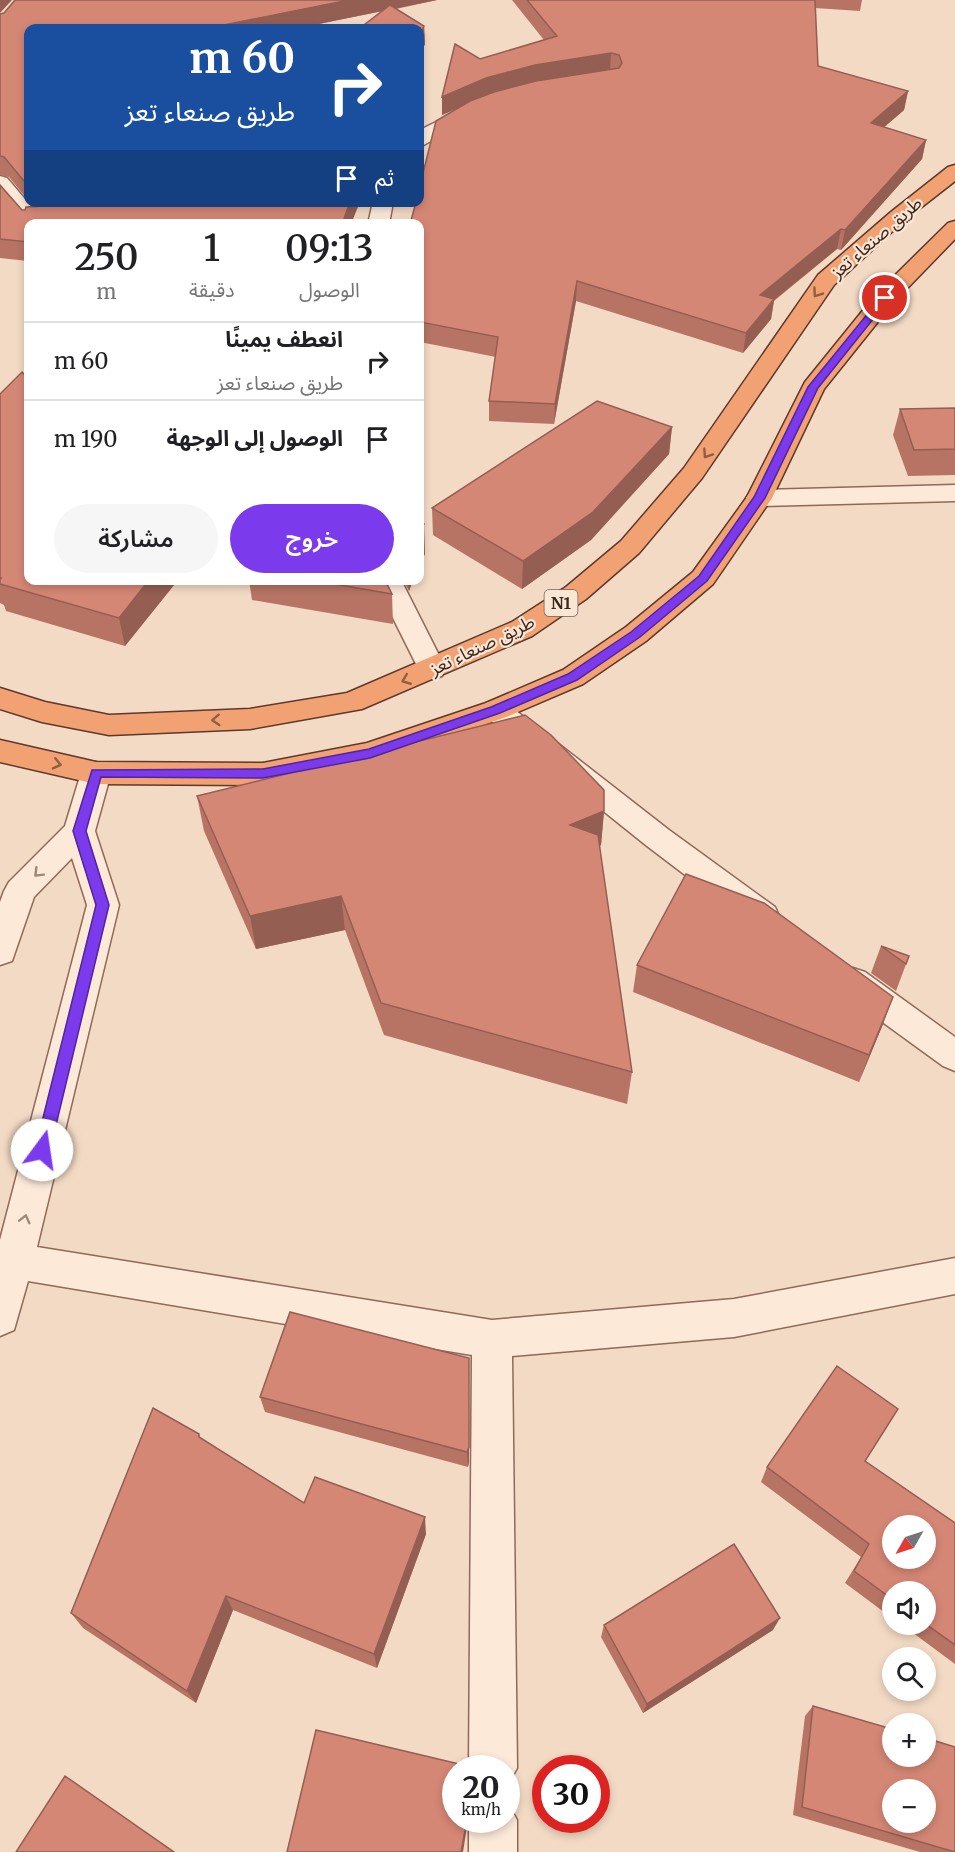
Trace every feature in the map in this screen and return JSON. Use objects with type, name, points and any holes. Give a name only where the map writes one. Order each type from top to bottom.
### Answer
[{"type":"highway","name":"طريق صنعاء تعز","points":[[0,698],[42,712],[109,725],[250,719],[352,702],[522,629],[576,593],[630,547],[693,474],[826,280],[898,216],[955,171]]},
{"type":"highway","points":[[0,751],[96,773],[263,774],[370,753],[496,710],[573,677],[636,634],[703,578],[759,498],[813,387],[885,298],[953,231]]},
{"type":"highway","points":[[96,773],[109,725]]},
{"type":"street","points":[[424,138],[431,132],[488,105]]},
{"type":"street","points":[[0,182],[32,219]]},
{"type":"street","points":[[759,498],[955,493]]},
{"type":"street","points":[[390,585],[432,669]]},
{"type":"street","points":[[496,710],[658,838],[783,930]]},
{"type":"street","points":[[0,952],[20,891],[79,831],[96,773]]},
{"type":"street","points":[[0,1317],[103,905],[79,831]]},
{"type":"street","points":[[830,965],[955,1056]]},
{"type":"street","points":[[15,1261],[492,1339],[734,1318],[955,1276]]},
{"type":"street","points":[[492,1339],[493,1755]]},
{"type":"building","points":[[15,0],[349,0],[229,24],[24,24],[24,181],[4,157],[0,156],[0,14],[4,13]]},
{"type":"building","points":[[527,0],[815,0],[818,66],[908,91],[871,123],[926,140],[845,230],[841,229],[760,295],[774,299],[746,333],[577,281],[555,404],[489,401],[498,337],[424,323],[424,219],[411,219],[415,207],[424,207],[424,169],[436,121],[470,101],[494,92],[536,81],[619,68],[622,63],[619,55],[611,53],[535,65],[486,78],[442,97],[455,44],[480,59],[557,36]]},
{"type":"building","points":[[390,5],[421,24],[365,24]]},
{"type":"building","points":[[0,185],[22,210],[26,207],[348,207],[344,219],[24,219],[24,242],[0,239]]},
{"type":"building","points":[[22,372],[24,374],[24,585],[145,585],[119,618],[0,584],[0,394]]},
{"type":"building","points":[[597,401],[672,427],[593,512],[523,561],[432,508]]},
{"type":"building","points":[[955,408],[955,449],[914,450],[900,409]]},
{"type":"building","points":[[340,585],[388,585],[392,594]]},
{"type":"building","points":[[525,715],[551,735],[604,790],[604,811],[570,825],[598,835],[632,1072],[381,1003],[341,896],[250,916],[197,796]]},
{"type":"building","points":[[686,874],[764,903],[893,997],[869,1055],[637,965]]},
{"type":"building","points":[[881,946],[909,956],[906,964]]},
{"type":"building","points":[[290,1312],[469,1358],[469,1447],[467,1452],[260,1397]]},
{"type":"building","points":[[837,1366],[898,1409],[865,1461],[955,1523],[955,1645],[936,1631],[936,1581],[882,1581],[882,1592],[854,1571],[869,1544],[767,1467]]},
{"type":"building","points":[[153,1408],[199,1434],[199,1437],[304,1503],[315,1477],[425,1517],[374,1654],[226,1596],[187,1691],[71,1613]]},
{"type":"building","points":[[734,1544],[780,1618],[647,1704],[604,1625]]},
{"type":"building","points":[[813,1706],[882,1726],[882,1767],[936,1767],[936,1741],[955,1747],[955,1852],[890,1833],[936,1833],[936,1779],[882,1779],[882,1831],[802,1807]]},
{"type":"building","points":[[316,1730],[442,1760],[442,1833],[465,1833],[461,1852],[287,1852]]},
{"type":"building","points":[[65,1776],[174,1852],[16,1852]]},
{"type":"route","points":[[42,1150],[103,905],[79,831],[96,773],[263,774],[370,753],[496,710],[573,677],[636,634],[703,578],[759,498],[813,387],[885,298]]}]
